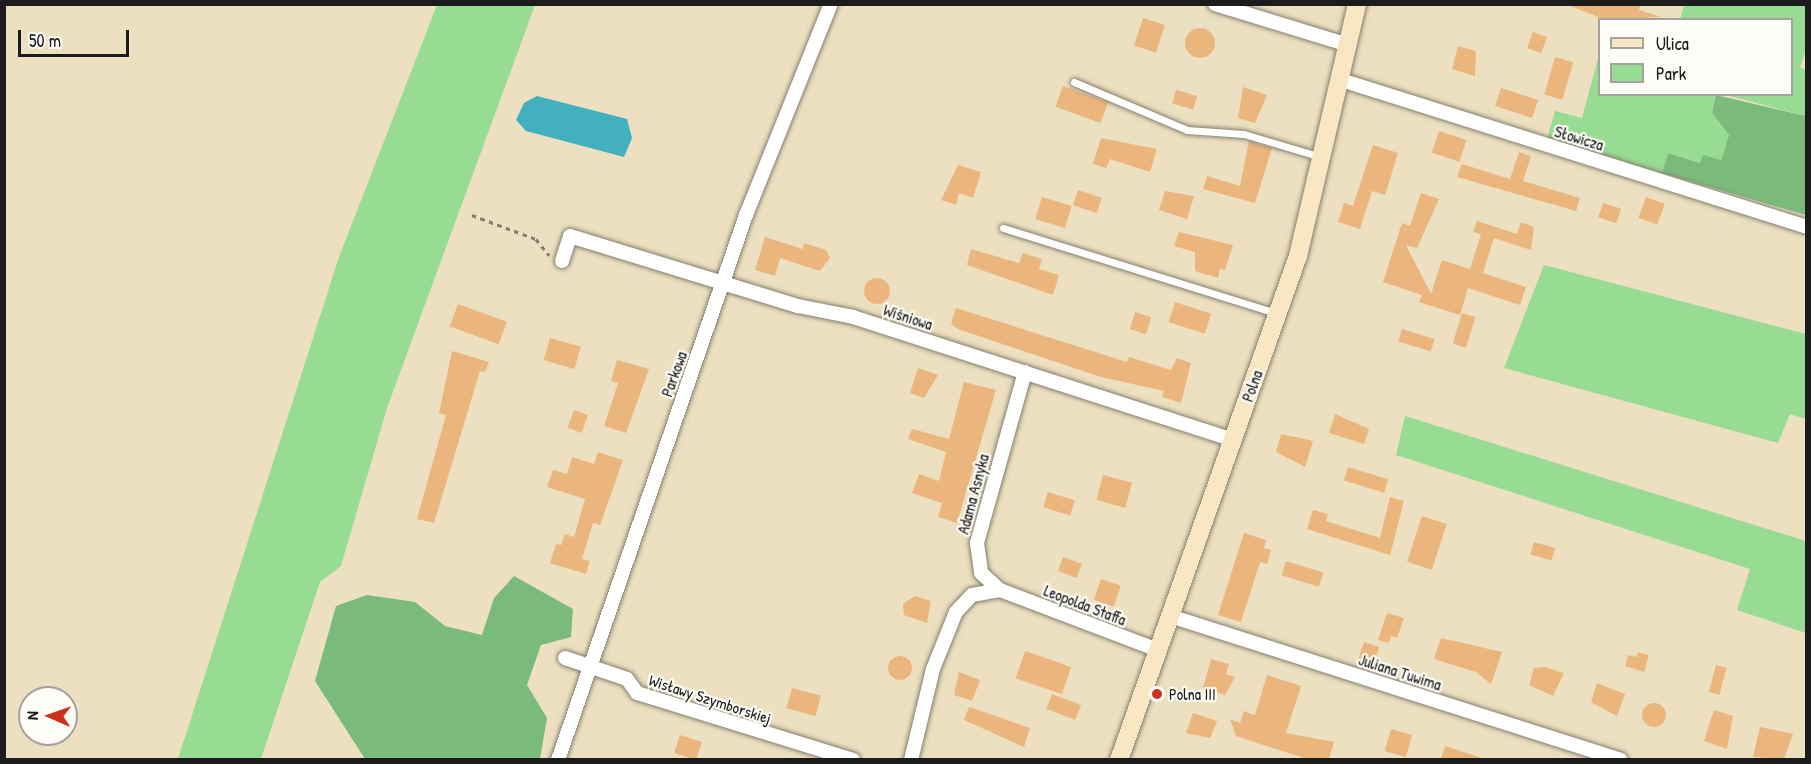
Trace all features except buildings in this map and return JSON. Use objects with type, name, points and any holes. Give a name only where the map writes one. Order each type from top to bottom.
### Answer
[{"type":"street","name":"Parkowa","points":[[558,759],[588,666],[724,285],[746,215],[831,4]]},
{"type":"street","points":[[1215,4],[1348,45]]},
{"type":"street","name":"Polna","points":[[1119,759],[1278,314],[1324,158],[1357,4]]},
{"type":"street","name":"Słowicza","points":[[1341,80],[1806,227]]},
{"type":"street","name":"Wiśniowa","points":[[556,259],[570,236],[724,285],[832,311],[1233,440]]},
{"type":"street","name":"Adama Asnyka","points":[[1000,590],[984,578],[976,549],[1024,372]]},
{"type":"street","points":[[910,759],[930,677],[956,612],[972,595],[1000,590]]},
{"type":"street","name":"Leopolda Staffa","points":[[1000,590],[1158,650]]},
{"type":"street","name":"Juliana Tuwima","points":[[1170,616],[1621,759]]},
{"type":"street","name":"Wisławy Szymborskiej","points":[[565,658],[627,679],[637,693],[853,759]]},
{"type":"lane","points":[[1074,82],[1187,130],[1244,134],[1324,158]]},
{"type":"lane","points":[[1004,228],[1278,314]]},
{"type":"path","points":[[472,215],[536,239],[556,259]]},
{"type":"green space","points":[[437,5],[535,5],[387,408],[341,566],[320,582],[261,759],[178,759],[339,257]]},
{"type":"green space","points":[[1684,5],[1806,5],[1806,50],[1800,67],[1806,70],[1806,116],[1730,96],[1793,96],[1793,18],[1681,18]]},
{"type":"green space","points":[[1598,59],[1598,96],[1716,96],[1712,113],[1729,135],[1721,160],[1701,163],[1668,153],[1662,173],[1547,139],[1555,111],[1582,118]]},
{"type":"green space","points":[[1716,96],[1720,96],[1806,116],[1806,215],[1662,173],[1668,153],[1700,163],[1703,155],[1721,160],[1729,135],[1712,113]]},
{"type":"green space","points":[[1544,265],[1806,334],[1806,419],[1790,414],[1778,443],[1504,368]]},
{"type":"green space","points":[[1405,416],[1806,541],[1806,633],[1737,610],[1750,569],[1396,455]]},
{"type":"green space","points":[[514,576],[573,609],[571,637],[541,645],[527,685],[547,718],[540,759],[365,759],[315,681],[336,606],[367,595],[415,602],[445,626],[482,635],[494,598]]},
{"type":"water","points":[[537,96],[627,119],[632,138],[624,157],[526,131],[516,120],[524,103]]},
{"type":"place","name":"Polna III","points":[[1157,694]]}]
